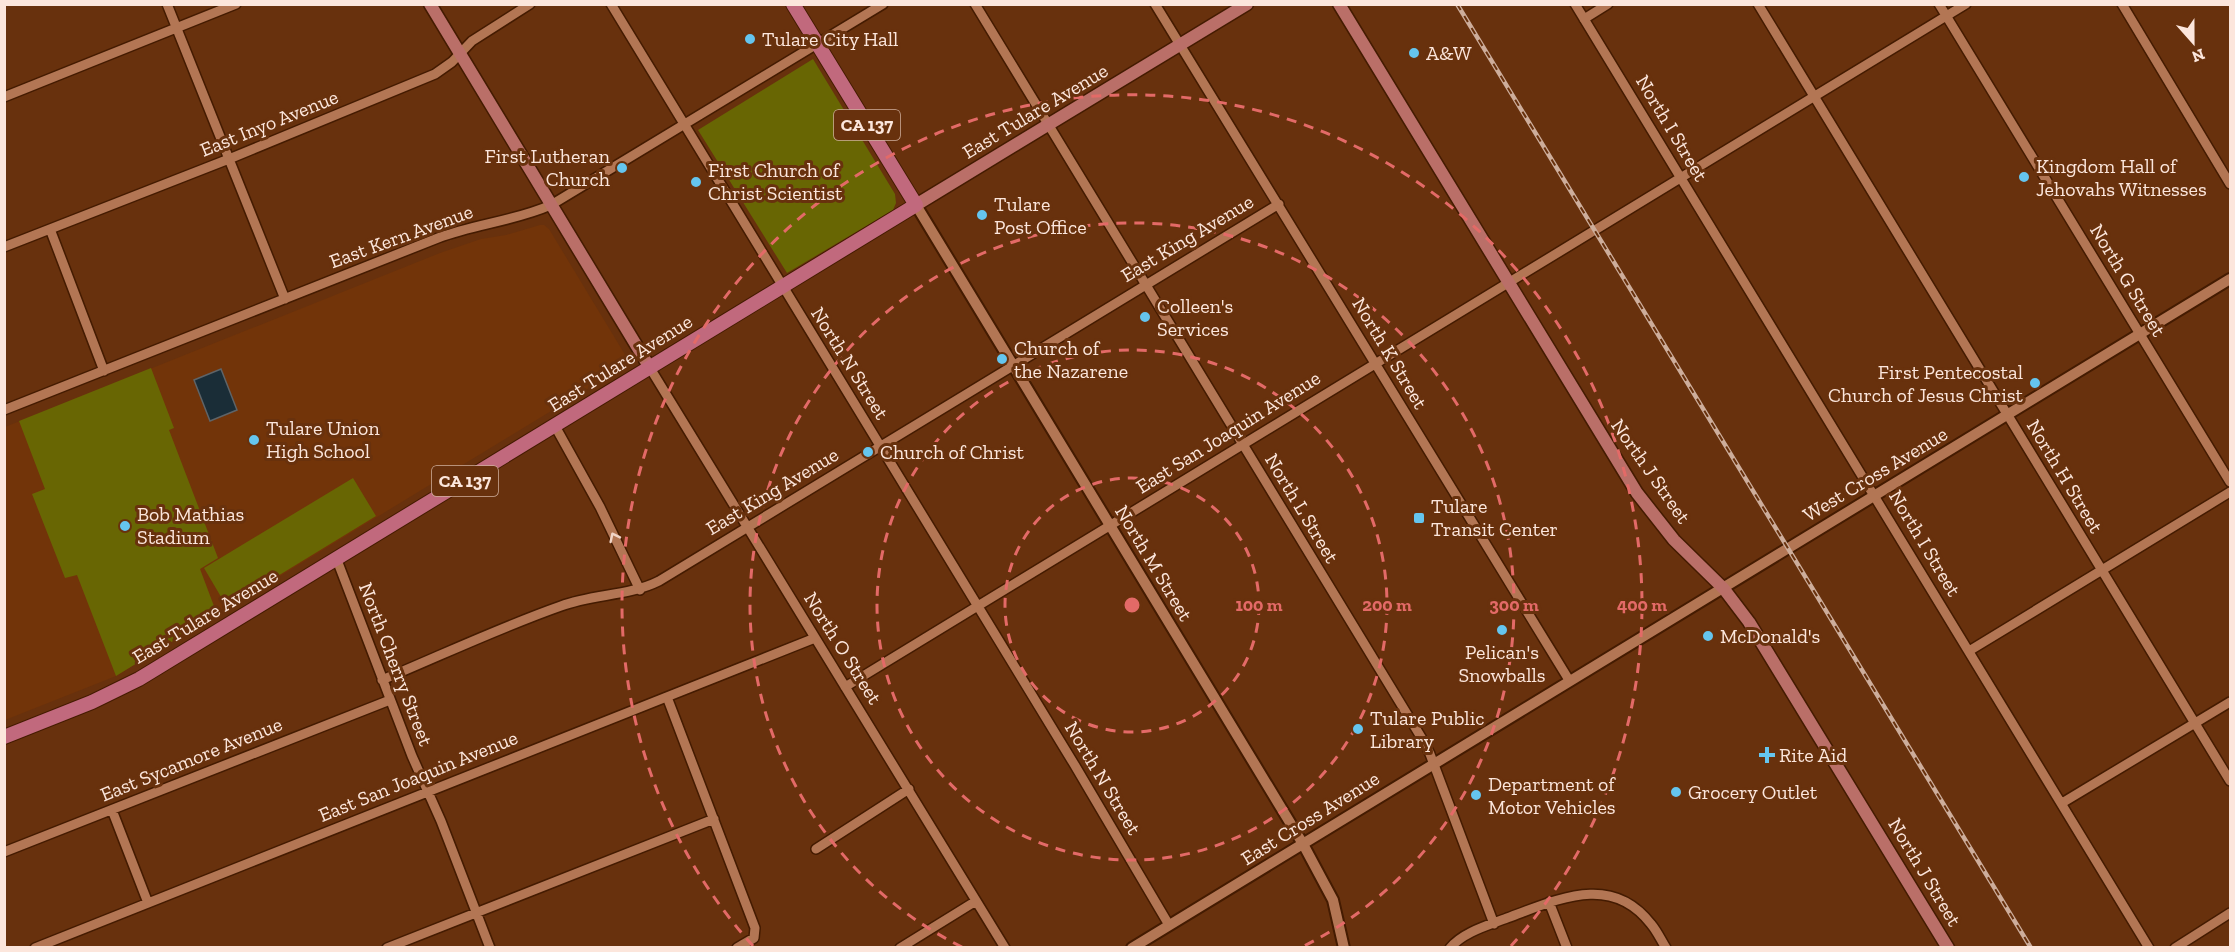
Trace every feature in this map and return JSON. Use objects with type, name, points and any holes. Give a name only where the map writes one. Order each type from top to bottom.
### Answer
[{"type":"main road","points":[[430,4],[650,368]]},
{"type":"main road","name":"CA 137","points":[[793,4],[916,205]]},
{"type":"main road","name":"East Tulare Avenue","points":[[4,737],[117,691],[337,560],[1247,4]]},
{"type":"main road","name":"North J Street","points":[[1339,4],[1637,494],[1674,540],[1724,589],[1773,658],[1947,948]]},
{"type":"street","points":[[167,4],[285,299]]},
{"type":"street","points":[[4,97],[236,4]]},
{"type":"street","name":"East Inyo Avenue","points":[[4,247],[229,159],[435,74],[452,62],[472,41],[530,4]]},
{"type":"street","name":"North N Street","points":[[611,4],[1169,925]]},
{"type":"street","name":"East Kern Avenue","points":[[6,406],[104,371],[438,238],[472,227],[513,219],[551,205],[883,4]]},
{"type":"street","name":"North L Street","points":[[975,4],[1424,742],[1494,924]]},
{"type":"street","name":"North K Street","points":[[1155,4],[1569,680]]},
{"type":"street","name":"North I Street","points":[[1575,4],[2149,948]]},
{"type":"street","points":[[1584,19],[1608,4]]},
{"type":"street","name":"North H Street","points":[[1758,4],[2230,781]]},
{"type":"street","name":"North G Street","points":[[1939,4],[2230,482]]},
{"type":"street","name":"East San Joaquin Avenue","points":[[844,687],[1966,4]]},
{"type":"street","points":[[2122,4],[2230,184]]},
{"type":"street","name":"East King Avenue","points":[[382,680],[562,605],[594,596],[640,590],[659,581],[1279,204]]},
{"type":"street","name":"North M Street","points":[[916,205],[1303,844],[1333,900],[1344,948]]},
{"type":"street","points":[[50,229],[104,371]]},
{"type":"street","name":"West Cross Avenue","points":[[1724,589],[2230,279]]},
{"type":"street","name":"North O Street","points":[[650,368],[1005,948]]},
{"type":"street","points":[[555,426],[600,507],[640,590]]},
{"type":"street","points":[[1970,651],[2230,492]]},
{"type":"street","name":"North Cherry Street","points":[[337,560],[382,680],[490,948]]},
{"type":"street","name":"East Cross Avenue","points":[[1132,948],[1569,680],[1724,589]]},
{"type":"street","name":"East San Joaquin Avenue","points":[[35,948],[815,639]]},
{"type":"street","points":[[668,697],[755,928],[754,938],[737,948]]},
{"type":"street","name":"East Sycamore Avenue","points":[[4,852],[390,700]]},
{"type":"street","points":[[2062,803],[2230,702]]},
{"type":"street","points":[[816,849],[909,789]]},
{"type":"street","points":[[112,810],[148,903]]},
{"type":"street","points":[[387,948],[714,819]]},
{"type":"street","points":[[1450,948],[1458,939],[1494,924],[1550,902],[1583,893],[1612,896],[1632,905],[1651,924],[1666,948]]},
{"type":"street","points":[[900,948],[976,901]]},
{"type":"street","points":[[1550,902],[1567,948]]},
{"type":"street","points":[[2175,948],[2230,913]]},
{"type":"shaded area","points":[[813,59],[895,194],[896,203],[893,210],[787,273],[698,130]]},
{"type":"shaded area","name":"Tulare Union High School","points":[[540,225],[549,229],[627,358],[625,366],[116,676],[5,720],[5,427],[440,253],[481,239],[506,235]]},
{"type":"shaded area","name":"Bob Mathias Stadium","points":[[151,368],[174,428],[169,430],[218,558],[200,569],[217,614],[116,676],[77,575],[65,578],[32,494],[45,489],[19,421]]},
{"type":"shaded area","points":[[353,478],[376,516],[227,607],[204,568]]},
{"type":"water","points":[[221,369],[237,410],[210,421],[194,380]]},
{"type":"railway","points":[[1457,4],[2031,948]]},
{"type":"place","name":"Tulare City Hall","points":[[750,39]]},
{"type":"place","name":"A&W","points":[[1414,53]]},
{"type":"place","name":"First Lutheran Church","points":[[622,168]]},
{"type":"place","name":"Kingdom Hall of Jehovahs Witnesses","points":[[2024,177]]},
{"type":"place","name":"First Church of Christ Scientist","points":[[696,182]]},
{"type":"place","name":"Tulare Post Office","points":[[982,215]]},
{"type":"place","name":"Colleen's Services","points":[[1145,317]]},
{"type":"place","name":"Church of the Nazarene","points":[[1002,359]]},
{"type":"place","name":"First Pentecostal Church of Jesus Christ","points":[[2035,383]]},
{"type":"place","name":"Tulare Union High School","points":[[254,440]]},
{"type":"place","name":"Church of Christ","points":[[868,452]]},
{"type":"place","name":"Tulare Transit Center","points":[[1419,518]]},
{"type":"place","name":"Bob Mathias Stadium","points":[[125,526]]},
{"type":"place","name":"Pelican's Snowballs","points":[[1502,630]]},
{"type":"place","name":"McDonald's","points":[[1708,636]]},
{"type":"place","name":"Tulare Public Library","points":[[1358,729]]},
{"type":"place","name":"Rite Aid","points":[[1767,755]]},
{"type":"place","name":"Grocery Outlet","points":[[1676,792]]},
{"type":"place","name":"Department of Motor Vehicles","points":[[1476,795]]}]
